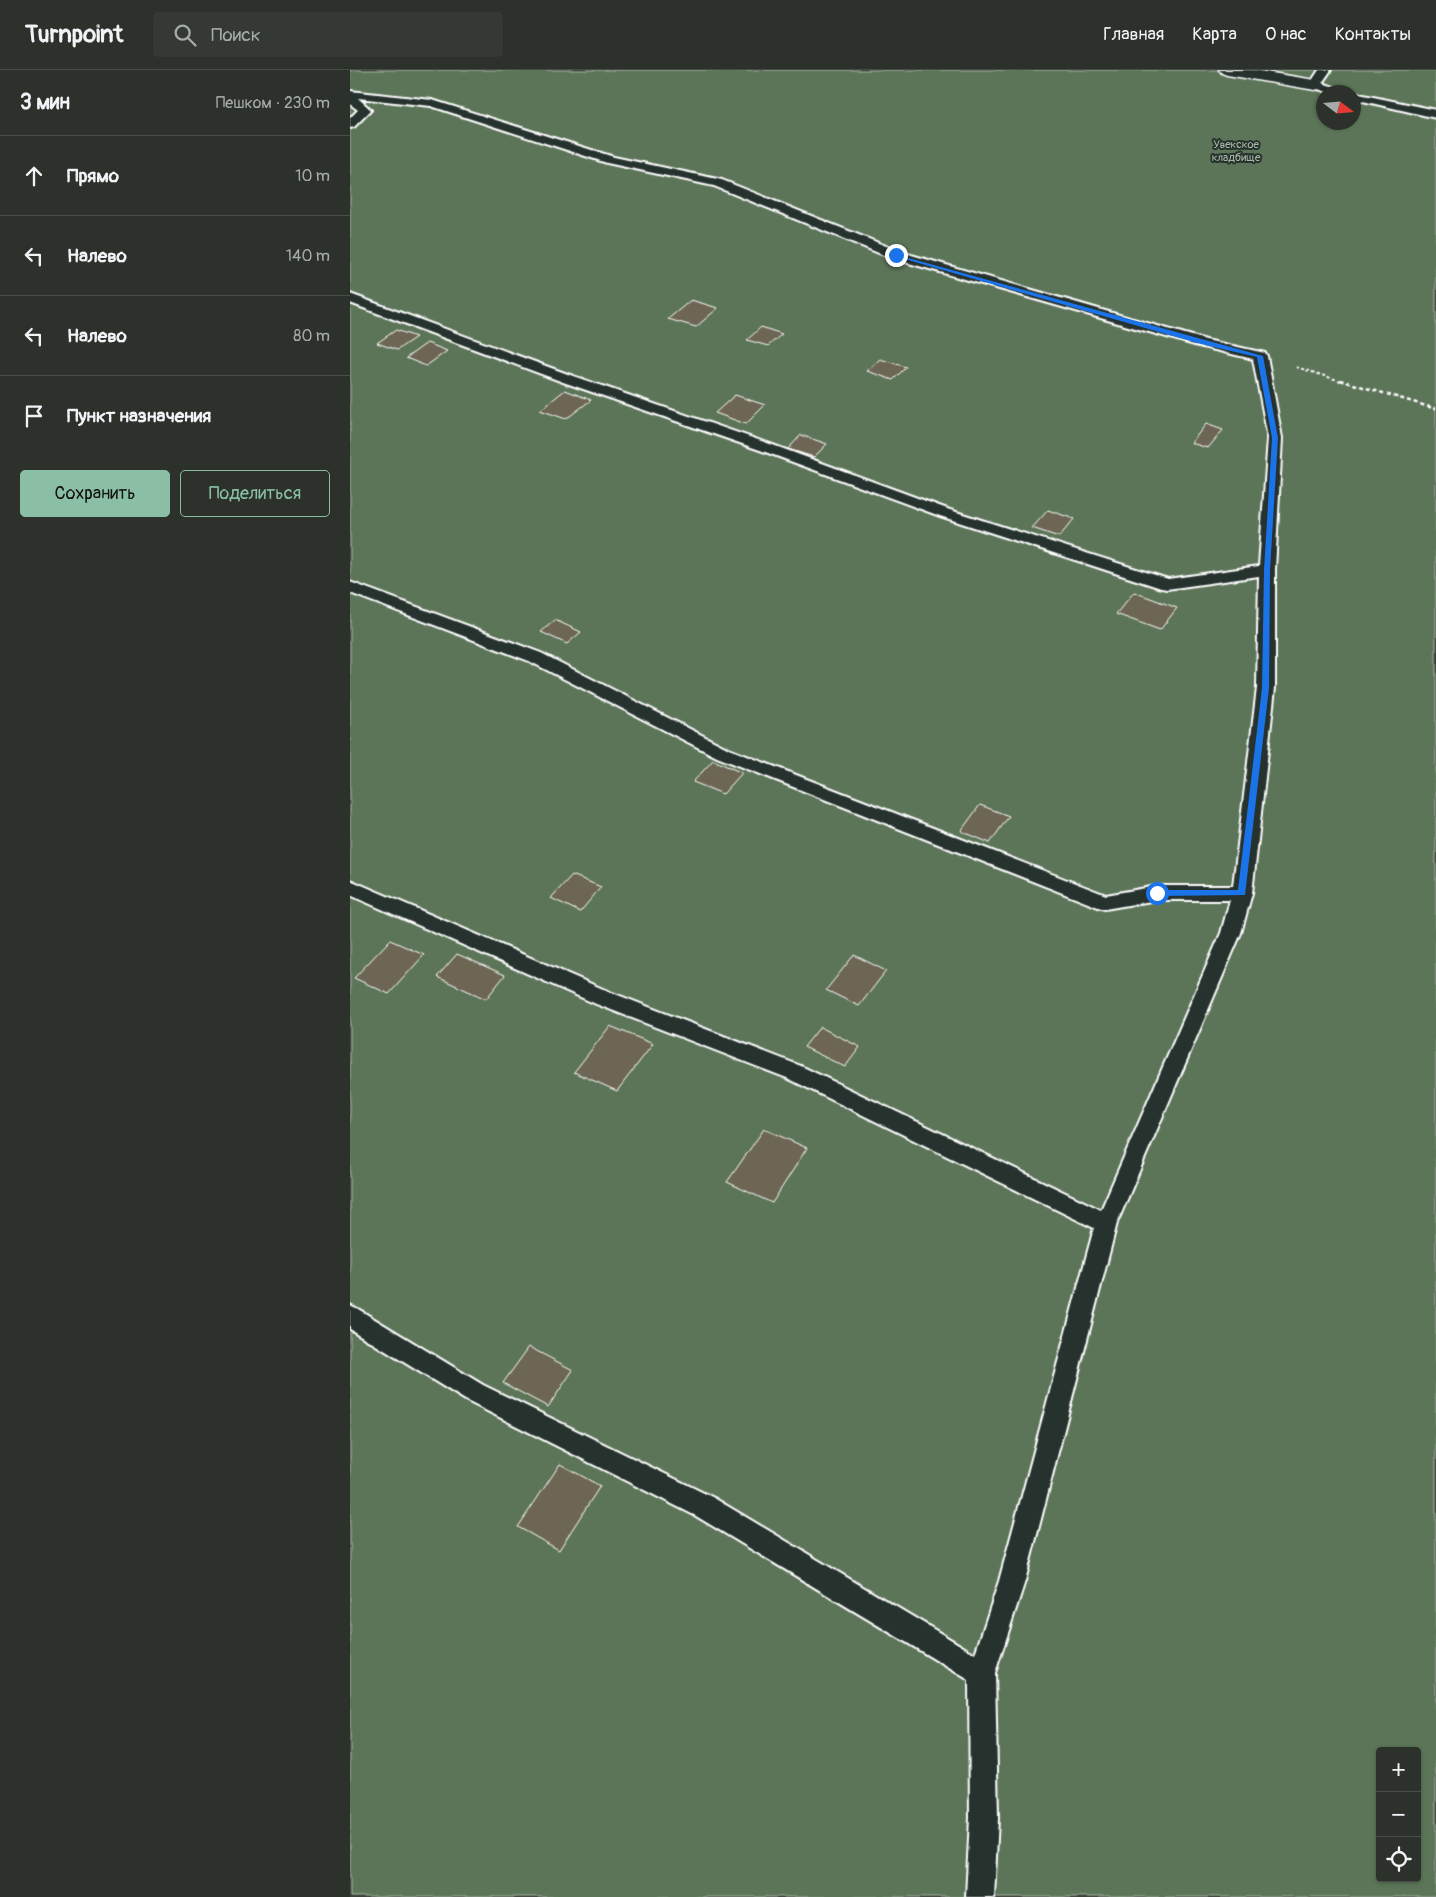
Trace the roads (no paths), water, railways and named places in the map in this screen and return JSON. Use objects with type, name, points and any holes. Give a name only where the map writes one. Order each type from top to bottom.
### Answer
[{"type":"street","points":[[1227,70],[1315,85]]},
{"type":"lane","points":[[1315,85],[1324,70]]},
{"type":"lane","points":[[350,96],[365,110],[350,124]]},
{"type":"lane","points":[[350,96],[432,103],[611,160],[718,183],[896,255],[1203,343],[1260,356],[1275,438],[1267,570],[1266,688],[1242,892],[1231,933],[1106,1223],[1012,1581],[982,1673],[984,1818],[980,1897]]},
{"type":"lane","points":[[1361,98],[1436,114]]},
{"type":"lane","points":[[350,298],[568,379],[765,447],[945,513],[1167,584],[1267,570]]},
{"type":"lane","points":[[350,587],[535,657],[723,752],[1105,902],[1157,893],[1242,892]]},
{"type":"lane","points":[[350,887],[603,998],[794,1072],[1106,1223]]},
{"type":"lane","points":[[350,1316],[475,1393],[705,1507],[982,1673]]},
{"type":"park label","name":"Увекское кладбище","points":[[1236,150]]}]
